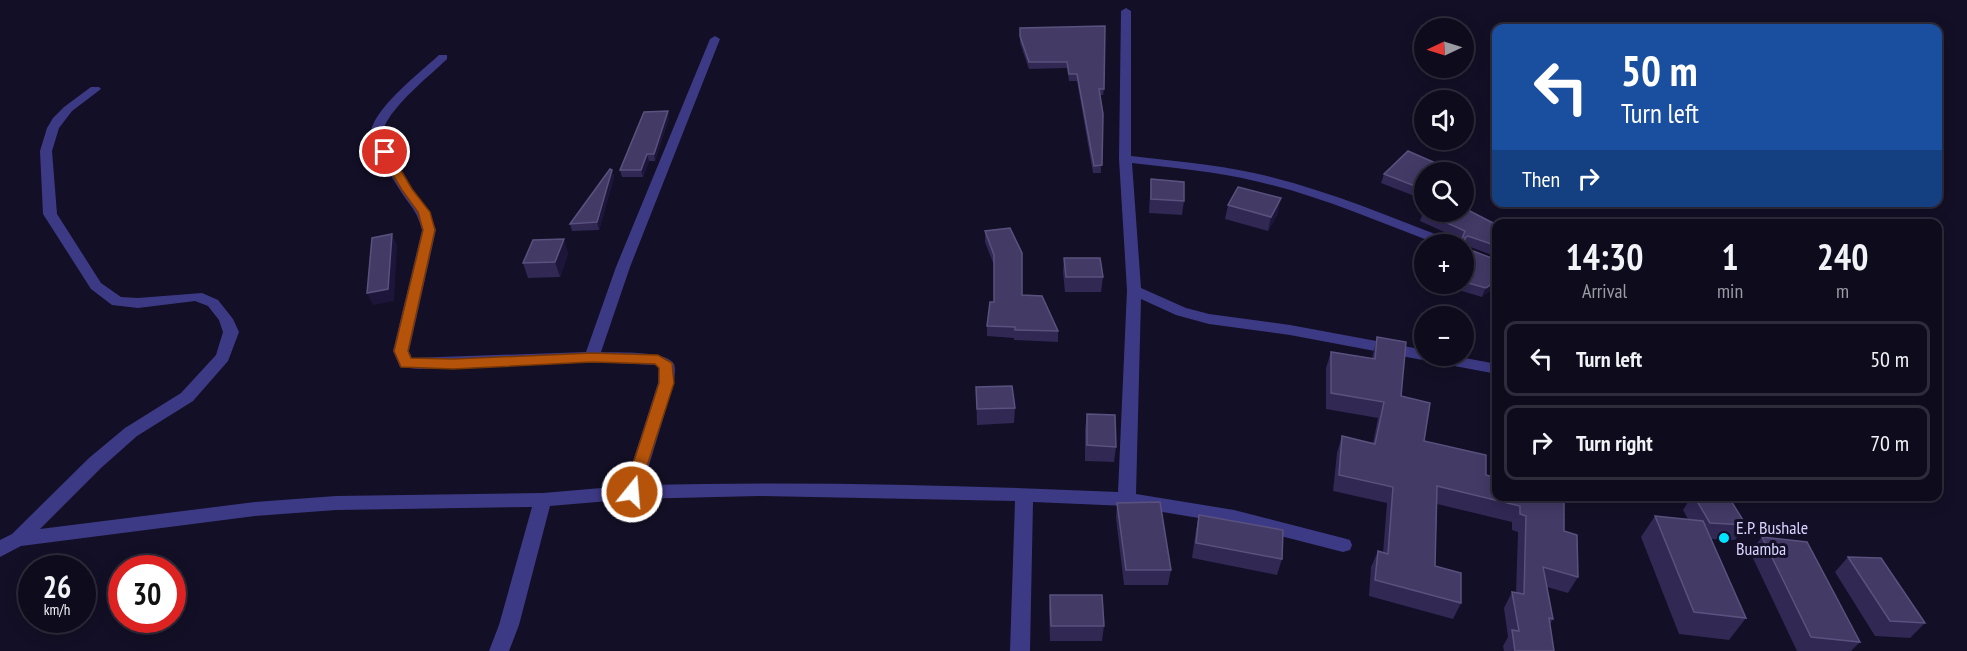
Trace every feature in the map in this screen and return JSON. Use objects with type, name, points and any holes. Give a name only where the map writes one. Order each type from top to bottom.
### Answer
[{"type":"street","points":[[1126,11],[1125,159],[1134,290],[1127,499]]},
{"type":"street","points":[[592,357],[623,267],[715,39]]},
{"type":"street","points":[[442,57],[386,112],[376,128],[377,140],[407,190],[424,212],[429,230],[401,351],[406,363],[453,364],[592,357],[658,360],[667,366],[666,383],[632,492]]},
{"type":"street","points":[[0,549],[18,539],[95,462],[131,432],[187,397],[223,357],[231,332],[226,319],[213,303],[197,296],[138,303],[117,302],[96,286],[50,214],[46,151],[53,128],[57,120],[68,109],[95,89]]},
{"type":"street","points":[[1125,159],[1226,171],[1264,180],[1364,211],[1423,234]]},
{"type":"street","points":[[1134,290],[1181,312],[1209,319],[1290,330],[1414,353]]},
{"type":"street","points":[[1474,364],[1492,368]]},
{"type":"street","points":[[18,539],[244,510],[336,503],[543,500],[632,492],[759,489],[1024,494],[1127,499],[1234,517],[1343,545]]},
{"type":"street","points":[[1020,651],[1024,494]]},
{"type":"street","points":[[498,651],[509,625],[543,500]]},
{"type":"building","points":[[1105,26],[1104,89],[1099,89],[1103,114],[1102,165],[1094,166],[1077,74],[1069,74],[1067,62],[1029,62],[1020,36],[1020,28]]},
{"type":"building","points":[[668,111],[654,154],[647,154],[641,170],[620,170],[644,112]]},
{"type":"building","points":[[1408,151],[1433,162],[1414,162],[1414,186],[1384,174]]},
{"type":"building","points":[[610,169],[612,170],[597,222],[570,224]]},
{"type":"building","points":[[1151,179],[1184,182],[1184,201],[1151,199]]},
{"type":"building","points":[[1238,187],[1281,198],[1271,217],[1228,205]]},
{"type":"building","points":[[1474,213],[1492,222],[1492,244],[1474,238],[1474,234],[1464,234],[1465,231],[1445,222],[1474,222]]},
{"type":"building","points":[[1010,228],[1022,253],[1022,295],[1042,296],[1058,331],[1015,330],[1015,327],[987,326],[990,302],[994,302],[994,255],[985,231]]},
{"type":"building","points":[[392,234],[388,289],[367,293],[372,238]]},
{"type":"building","points":[[564,239],[555,262],[523,263],[533,240]]},
{"type":"building","points":[[1474,251],[1492,258],[1492,284],[1486,288],[1474,285]]},
{"type":"building","points":[[1064,258],[1100,258],[1103,277],[1066,277]]},
{"type":"building","points":[[1377,337],[1406,342],[1401,396],[1430,403],[1424,441],[1486,455],[1486,475],[1492,477],[1492,499],[1437,486],[1435,566],[1461,573],[1461,603],[1375,580],[1378,551],[1388,554],[1393,487],[1339,475],[1342,436],[1375,444],[1384,402],[1331,393],[1331,352],[1375,359]]},
{"type":"building","points":[[1012,386],[1015,408],[977,409],[976,387]]},
{"type":"building","points":[[1087,414],[1115,415],[1116,447],[1087,445]]},
{"type":"building","points":[[1499,501],[1564,501],[1564,531],[1577,535],[1578,577],[1543,567],[1553,619],[1549,618],[1554,651],[1515,651],[1512,630],[1519,631],[1512,592],[1524,594],[1526,516],[1520,514],[1520,506]]},
{"type":"building","points":[[1697,501],[1731,501],[1746,525],[1710,523]]},
{"type":"building","points":[[1160,502],[1171,570],[1126,570],[1117,503]]},
{"type":"building","points":[[1199,515],[1283,530],[1282,559],[1196,543]]},
{"type":"building","points":[[1655,516],[1703,521],[1746,618],[1694,612]]},
{"type":"building","points":[[1762,537],[1807,542],[1860,642],[1811,637]]},
{"type":"building","points":[[1848,557],[1881,558],[1925,623],[1890,621]]},
{"type":"building","points":[[1050,595],[1102,595],[1104,626],[1051,626]]},
{"type":"place","name":"E.P. Bushale Buamba","points":[[1724,538]]},
{"type":"route","points":[[385,152],[407,190],[424,212],[429,230],[401,351],[406,363],[453,364],[592,357],[658,360],[667,366],[666,383],[632,492]]}]
